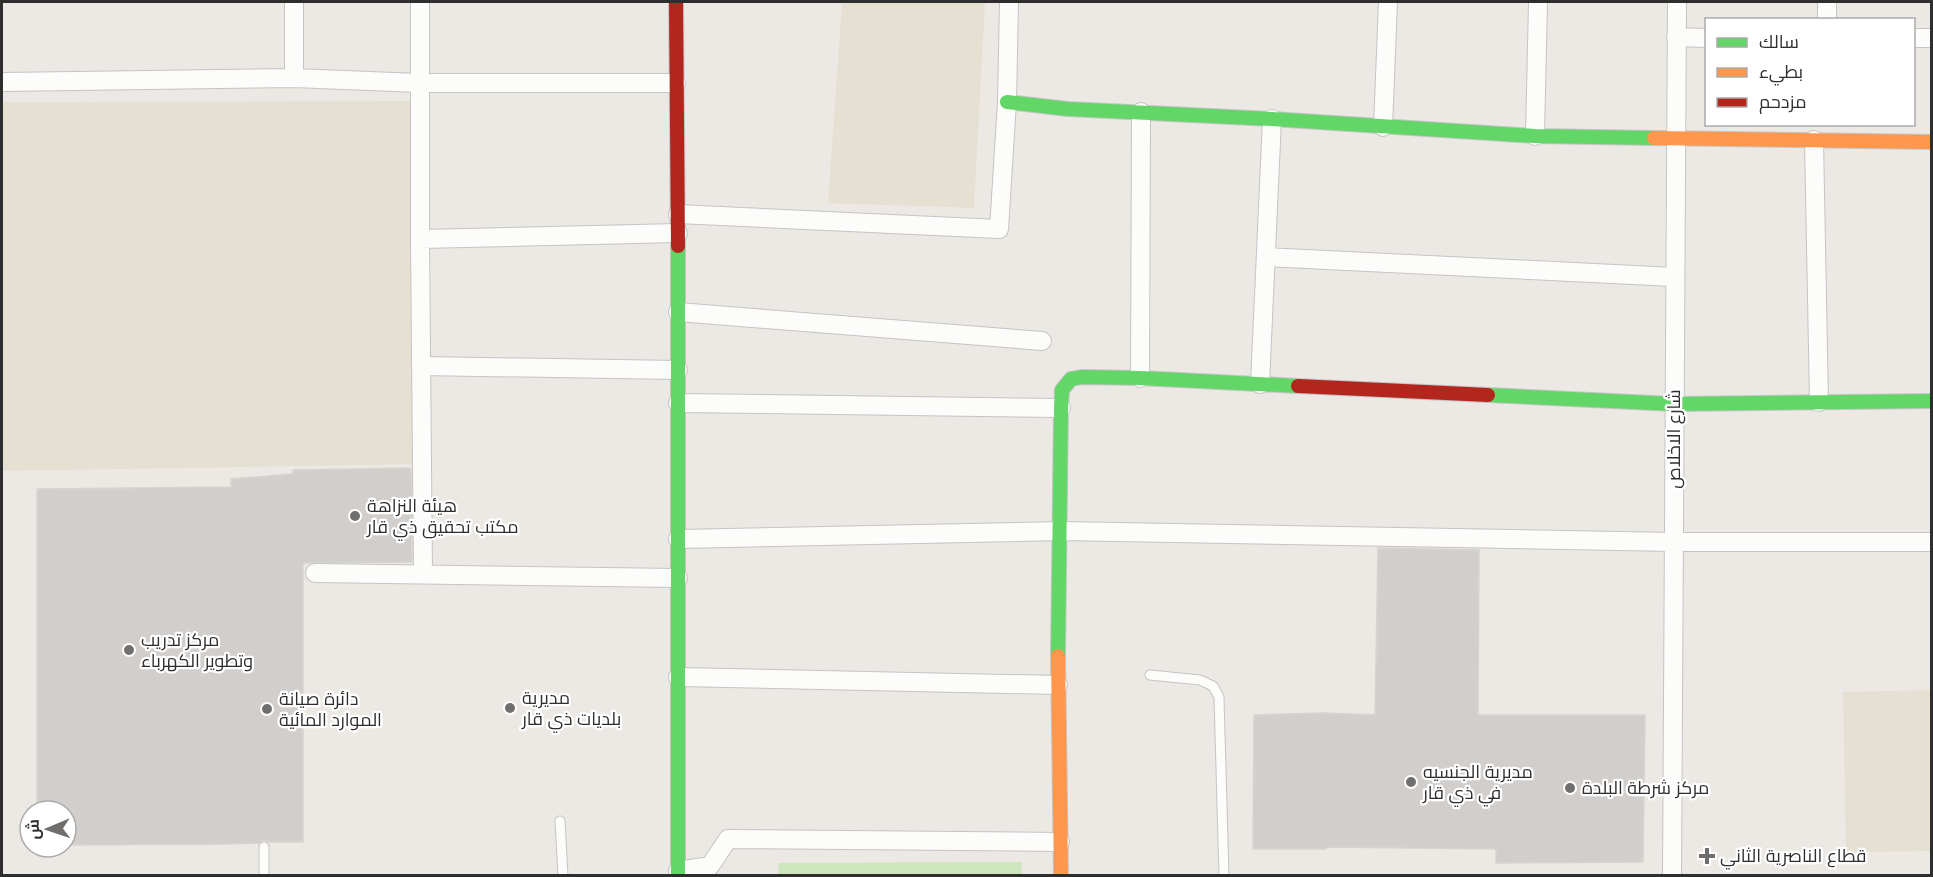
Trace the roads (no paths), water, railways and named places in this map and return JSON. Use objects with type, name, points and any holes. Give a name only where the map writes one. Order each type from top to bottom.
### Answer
[{"type":"street","points":[[294,2],[294,78]]},
{"type":"street","points":[[420,2],[423,574]]},
{"type":"street","points":[[676,2],[678,873],[710,866],[728,839],[1060,842]]},
{"type":"street","points":[[678,214],[999,229],[1007,102],[1009,2]]},
{"type":"street","points":[[1383,127],[1388,2]]},
{"type":"street","points":[[1535,136],[1538,2]]},
{"type":"street","name":"شارع الاخلاص","points":[[1672,876],[1677,2]]},
{"type":"street","points":[[1827,2],[1827,18]]},
{"type":"street","points":[[1676,38],[1705,38]]},
{"type":"street","points":[[1915,38],[1932,38]]},
{"type":"street","points":[[2,82],[294,78],[419,83],[676,83]]},
{"type":"street","points":[[1007,102],[1068,109],[1535,136],[1932,142]]},
{"type":"street","points":[[1140,378],[1141,112]]},
{"type":"street","points":[[1260,384],[1272,119]]},
{"type":"street","points":[[1814,140],[1819,402]]},
{"type":"street","points":[[420,239],[678,233]]},
{"type":"street","points":[[1266,256],[1675,277]]},
{"type":"street","points":[[678,312],[1042,341]]},
{"type":"street","points":[[421,366],[678,370]]},
{"type":"street","points":[[1061,876],[1058,685],[1061,408],[1062,390],[1071,379],[1082,377],[1140,378],[1674,404],[1932,401]]},
{"type":"street","points":[[678,403],[1061,408]]},
{"type":"street","points":[[678,539],[1061,531],[1674,542],[1932,542]]},
{"type":"street","points":[[315,573],[678,578]]},
{"type":"street","points":[[678,677],[1058,685]]},
{"type":"lane","points":[[1150,675],[1200,680],[1213,686],[1219,697],[1224,876]]},
{"type":"lane","points":[[560,821],[563,876]]},
{"type":"lane","points":[[264,847],[264,876]]},
{"type":"place","name":"هيئة النزاهة مكتب تحقيق ذي قار","points":[[355,516]]},
{"type":"place","name":"مركز تدريب وتطوير الكهرباء","points":[[129,650]]},
{"type":"place","name":"مديرية بلديات ذي قار","points":[[510,708]]},
{"type":"place","name":"دائرة صيانة الموارد المائية","points":[[267,709]]},
{"type":"place","name":"مديرية الجنسيه في ذي قار","points":[[1411,782]]},
{"type":"place","name":"مركز شرطة البلدة","points":[[1570,788]]},
{"type":"place","name":"قطاع الناصرية الثاني","points":[[1707,856]]}]
